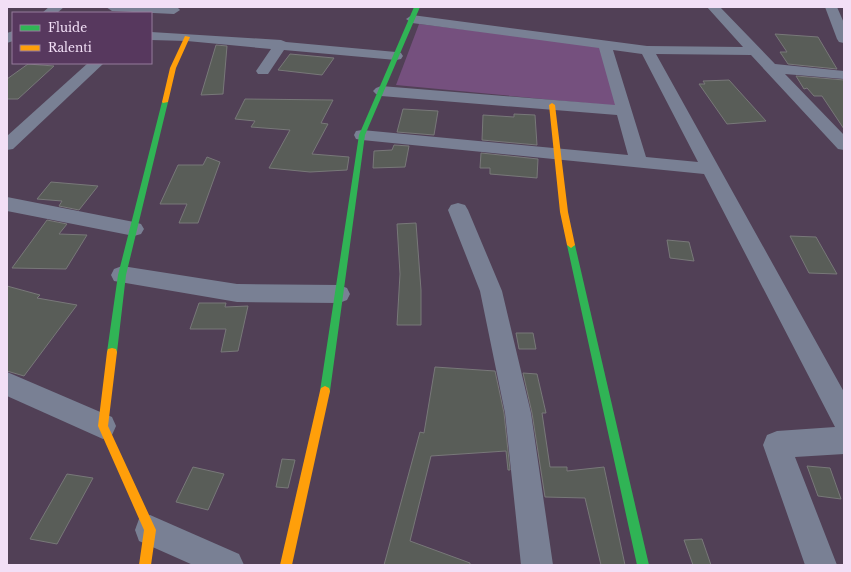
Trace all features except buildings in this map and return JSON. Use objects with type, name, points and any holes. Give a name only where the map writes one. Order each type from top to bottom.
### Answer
[{"type":"street","points":[[112,7],[175,9]]},
{"type":"street","points":[[713,7],[844,145]]},
{"type":"street","points":[[831,7],[844,39]]},
{"type":"street","points":[[175,9],[157,30],[187,36],[396,56]]},
{"type":"street","points":[[286,565],[322,408],[362,135],[415,13],[648,50],[755,51]]},
{"type":"street","points":[[146,565],[150,530],[103,426],[122,274],[173,68],[187,36]]},
{"type":"street","points":[[263,71],[281,44]]},
{"type":"street","points":[[605,44],[639,162]]},
{"type":"street","points":[[648,50],[844,418]]},
{"type":"street","points":[[7,145],[96,64]]},
{"type":"street","points":[[772,68],[844,75]]},
{"type":"street","points":[[381,91],[624,111]]},
{"type":"street","points":[[552,105],[564,212],[643,565]]},
{"type":"street","points":[[362,135],[711,169]]},
{"type":"street","points":[[7,204],[134,229]]},
{"type":"street","points":[[458,210],[491,291],[518,413],[537,565]]},
{"type":"street","points":[[122,274],[238,293],[339,294]]},
{"type":"street","points":[[7,384],[103,426]]},
{"type":"street","points":[[821,565],[777,445],[844,440]]},
{"type":"street","points":[[150,530],[228,565]]},
{"type":"shaded area","points":[[419,24],[602,46],[617,106],[396,85]]},
{"type":"traffic: fast","points":[[325,391],[362,135],[417,7]]},
{"type":"traffic: fast","points":[[112,352],[122,275],[165,102]]},
{"type":"traffic: fast","points":[[571,245],[643,565]]},
{"type":"traffic: slow","points":[[165,102],[173,68],[187,37]]},
{"type":"traffic: slow","points":[[552,105],[564,212],[571,245]]},
{"type":"traffic: slow","points":[[112,352],[103,426],[150,530],[145,565]]},
{"type":"traffic: slow","points":[[286,565],[325,391]]}]
